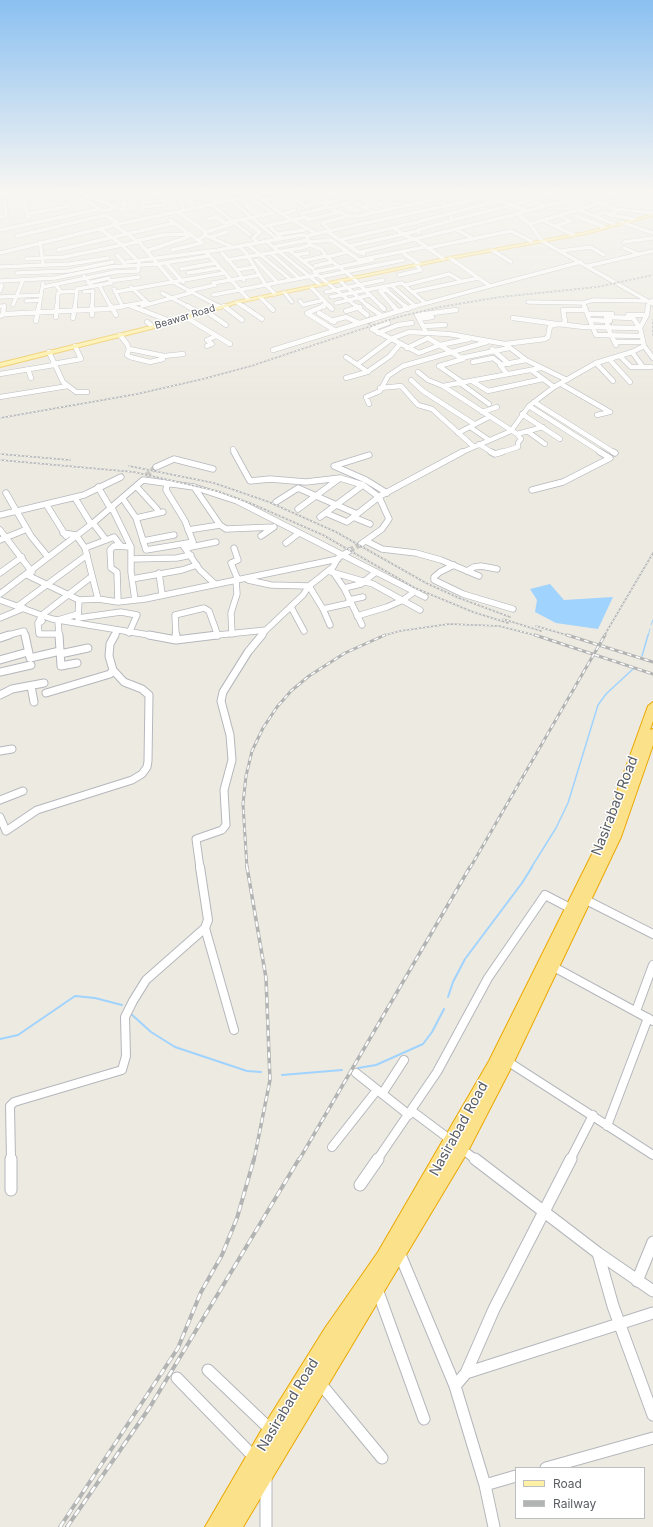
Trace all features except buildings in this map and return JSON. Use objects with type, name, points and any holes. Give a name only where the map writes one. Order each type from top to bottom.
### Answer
[{"type":"highway","name":"Nasirabad Road","points":[[215,1527],[319,1382],[399,1252],[457,1145],[577,901],[615,837],[645,750],[652,708]]},
{"type":"highway","name":"Nasirabad Road","points":[[232,1527],[261,1464],[271,1430],[331,1334],[384,1258],[457,1145],[507,1061],[552,966],[577,901]]},
{"type":"main road","name":"Beawar Road","points":[[328,282],[340,281],[423,262]]},
{"type":"main road","name":"Beawar Road","points":[[9,362],[149,323],[173,321],[247,298],[388,270]]},
{"type":"main road","name":"Beawar Road","points":[[0,364],[187,318],[247,298],[260,297],[311,287],[319,284]]},
{"type":"street","points":[[0,268],[81,262]]},
{"type":"street","points":[[0,290],[2,283],[12,280],[44,279],[81,274],[123,262]]},
{"type":"street","points":[[17,273],[44,272],[115,264],[149,265],[170,262]]},
{"type":"street","points":[[230,262],[237,270],[249,289]]},
{"type":"street","points":[[251,262],[265,284],[275,293]]},
{"type":"street","points":[[258,262],[277,282]]},
{"type":"street","points":[[269,262],[290,280]]},
{"type":"street","points":[[281,262],[301,280]]},
{"type":"street","points":[[292,262],[319,284]]},
{"type":"street","points":[[307,262],[314,268],[337,262]]},
{"type":"street","points":[[362,262],[314,272],[367,315]]},
{"type":"street","points":[[376,262],[388,270]]},
{"type":"street","points":[[213,295],[238,289],[269,288],[301,280],[309,276],[345,272],[393,262]]},
{"type":"street","points":[[398,275],[421,270],[415,264],[410,262]]},
{"type":"street","points":[[456,262],[490,286]]},
{"type":"street","points":[[273,350],[428,302],[580,262]]},
{"type":"street","points":[[581,262],[651,302]]},
{"type":"street","points":[[588,266],[604,262]]},
{"type":"street","points":[[166,263],[182,281]]},
{"type":"street","points":[[181,269],[215,263],[247,298]]},
{"type":"street","points":[[333,263],[366,290],[370,296],[384,309]]},
{"type":"street","points":[[70,264],[93,286]]},
{"type":"street","points":[[157,264],[173,282],[182,288],[220,306],[240,319],[234,320]]},
{"type":"street","points":[[36,321],[44,279],[43,265]]},
{"type":"street","points":[[43,287],[115,272],[138,271],[142,265]]},
{"type":"street","points":[[12,280],[20,266]]},
{"type":"street","points":[[237,270],[254,266]]},
{"type":"street","points":[[188,273],[219,268]]},
{"type":"street","points":[[461,271],[467,270]]},
{"type":"street","points":[[56,317],[58,293],[60,291],[90,282],[131,287],[182,281],[224,273]]},
{"type":"street","points":[[376,273],[383,280],[396,288],[415,306]]},
{"type":"street","points":[[396,309],[380,291],[407,286],[455,273]]},
{"type":"street","points":[[449,274],[461,281]]},
{"type":"street","points":[[0,316],[5,314],[18,316],[37,312],[107,309],[108,313],[171,298],[230,280],[260,275]]},
{"type":"street","points":[[76,291],[93,286],[112,284],[138,278]]},
{"type":"street","points":[[388,299],[478,278]]},
{"type":"street","points":[[13,305],[23,280]]},
{"type":"street","points":[[249,289],[265,284],[290,280],[301,280]]},
{"type":"street","points":[[326,292],[383,280]]},
{"type":"street","points":[[340,281],[357,298],[382,316]]},
{"type":"street","points":[[182,288],[204,283]]},
{"type":"street","points":[[331,297],[402,283],[428,302]]},
{"type":"street","points":[[112,284],[121,303]]},
{"type":"street","points":[[56,285],[60,291]]},
{"type":"street","points":[[99,286],[114,312]]},
{"type":"street","points":[[383,286],[408,309]]},
{"type":"street","points":[[131,287],[148,303]]},
{"type":"street","points":[[311,287],[332,309]]},
{"type":"street","points":[[60,291],[94,291],[91,310],[92,315]]},
{"type":"street","points":[[73,318],[76,291]]},
{"type":"street","points":[[284,292],[292,302]]},
{"type":"street","points":[[162,293],[198,312]]},
{"type":"street","points":[[0,297],[41,295]]},
{"type":"street","points":[[336,303],[370,296]]},
{"type":"street","points":[[260,297],[273,310]]},
{"type":"street","points":[[26,301],[40,300]]},
{"type":"street","points":[[300,301],[304,305],[324,300]]},
{"type":"street","points":[[528,302],[583,303],[594,300],[651,302]]},
{"type":"street","points":[[237,302],[262,319]]},
{"type":"street","points":[[346,311],[377,302]]},
{"type":"street","points":[[640,328],[647,315],[651,302]]},
{"type":"street","points":[[583,303],[596,335],[614,340],[643,341]]},
{"type":"street","points":[[327,304],[323,305],[324,307],[307,313],[334,330]]},
{"type":"street","points":[[0,306],[4,306],[3,314],[5,314]]},
{"type":"street","points":[[133,307],[173,321]]},
{"type":"street","points":[[18,308],[18,316]]},
{"type":"street","points":[[426,332],[417,315],[423,313],[456,310]]},
{"type":"street","points":[[358,364],[392,339],[409,332],[452,334],[505,344],[545,339],[548,337],[550,326],[560,324],[565,321],[563,310],[587,312],[605,317],[644,322]]},
{"type":"street","points":[[206,312],[226,323]]},
{"type":"street","points":[[319,313],[342,328]]},
{"type":"street","points":[[590,320],[605,317],[647,315]]},
{"type":"street","points":[[331,320],[346,317],[362,322]]},
{"type":"street","points":[[419,319],[432,317]]},
{"type":"street","points":[[605,317],[608,328],[614,340]]},
{"type":"street","points":[[187,318],[230,344]]},
{"type":"street","points":[[513,318],[592,327],[640,328]]},
{"type":"street","points":[[635,321],[640,328],[643,341],[653,358]]},
{"type":"street","points":[[388,323],[372,329],[419,353],[440,345],[473,338]]},
{"type":"street","points":[[378,333],[397,325],[412,323]]},
{"type":"street","points":[[397,325],[409,332]]},
{"type":"street","points":[[423,326],[445,325]]},
{"type":"street","points":[[433,340],[452,334]]},
{"type":"street","points":[[120,335],[129,349],[127,353],[130,357],[147,361],[163,359],[160,355]]},
{"type":"street","points":[[206,346],[212,344],[207,340],[216,336]]},
{"type":"street","points":[[407,348],[428,338],[461,358]]},
{"type":"street","points":[[614,340],[643,341]]},
{"type":"street","points":[[369,404],[366,397],[378,392],[388,376],[403,366],[489,341]]},
{"type":"street","points":[[326,513],[347,522],[383,495],[474,446],[511,431],[529,406],[554,387],[596,363],[632,352],[643,341]]},
{"type":"street","points":[[484,343],[509,364]]},
{"type":"street","points":[[346,378],[368,372],[390,356],[400,344]]},
{"type":"street","points":[[505,344],[526,360],[564,382],[610,412],[597,415]]},
{"type":"street","points":[[0,374],[81,359],[75,346]]},
{"type":"street","points":[[470,406],[489,404],[485,399],[439,366],[463,359],[461,358],[493,350],[509,348]]},
{"type":"street","points":[[129,349],[160,355],[183,354]]},
{"type":"street","points":[[49,352],[63,382],[78,393],[87,392]]},
{"type":"street","points":[[488,352],[498,354],[514,352]]},
{"type":"street","points":[[632,352],[643,367]]},
{"type":"street","points":[[473,362],[493,358],[498,354]]},
{"type":"street","points":[[504,359],[520,356]]},
{"type":"street","points":[[620,356],[631,367]]},
{"type":"street","points":[[346,357],[368,372]]},
{"type":"street","points":[[493,358],[502,365],[500,365],[507,374]]},
{"type":"street","points":[[608,359],[630,382]]},
{"type":"street","points":[[502,365],[526,360]]},
{"type":"street","points":[[9,362],[13,372]]},
{"type":"street","points":[[596,363],[606,375],[614,381]]},
{"type":"street","points":[[619,370],[631,367],[650,367]]},
{"type":"street","points":[[443,386],[541,368]]},
{"type":"street","points":[[28,369],[31,378]]},
{"type":"street","points":[[531,370],[554,387]]},
{"type":"street","points":[[418,372],[428,380],[443,386],[470,406],[517,434],[521,439],[518,443],[518,447],[495,454],[479,444]]},
{"type":"street","points":[[472,381],[488,391],[543,379]]},
{"type":"street","points":[[412,380],[423,391],[455,411],[489,440]]},
{"type":"street","points":[[564,382],[582,391]]},
{"type":"street","points":[[0,397],[68,386]]},
{"type":"street","points":[[380,388],[401,386],[418,405],[429,407],[474,446]]},
{"type":"street","points":[[534,402],[615,453]]},
{"type":"street","points":[[529,406],[610,458],[563,482],[532,490]]},
{"type":"street","points":[[593,408],[600,406]]},
{"type":"street","points":[[482,412],[497,407]]},
{"type":"street","points":[[455,411],[460,409]]},
{"type":"street","points":[[522,414],[560,439]]},
{"type":"street","points":[[552,421],[565,415]]},
{"type":"street","points":[[458,433],[489,417]]},
{"type":"street","points":[[517,434],[543,427]]},
{"type":"street","points":[[527,431],[545,444]]},
{"type":"street","points":[[573,434],[580,431]]},
{"type":"street","points":[[233,449],[250,481],[270,479],[306,482],[340,478],[373,484],[383,495],[389,518],[382,529],[364,543],[382,549],[416,553],[469,570],[479,576]]},
{"type":"street","points":[[369,455],[334,465],[336,468],[383,495]]},
{"type":"street","points":[[156,467],[174,459],[213,469]]},
{"type":"street","points":[[0,515],[75,498],[122,477]]},
{"type":"street","points":[[0,594],[92,524],[123,499],[145,478],[167,484],[194,487],[237,501],[425,597]]},
{"type":"street","points":[[298,510],[340,478]]},
{"type":"street","points":[[294,482],[298,488],[336,505],[370,524]]},
{"type":"street","points":[[320,517],[336,505],[360,482]]},
{"type":"street","points":[[167,484],[166,490],[193,542],[184,546]]},
{"type":"street","points":[[136,486],[157,509]]},
{"type":"street","points":[[98,487],[111,508],[131,547],[132,578],[135,600]]},
{"type":"street","points":[[194,487],[220,525],[226,529],[274,527]]},
{"type":"street","points":[[276,502],[298,488]]},
{"type":"street","points":[[6,493],[27,529],[48,557]]},
{"type":"street","points":[[75,498],[92,524],[106,540]]},
{"type":"street","points":[[123,499],[136,518],[146,550],[216,542]]},
{"type":"street","points":[[46,504],[68,541]]},
{"type":"street","points":[[136,518],[163,512]]},
{"type":"street","points":[[261,536],[280,523]]},
{"type":"street","points":[[188,530],[220,525]]},
{"type":"street","points":[[3,539],[27,529]]},
{"type":"street","points":[[0,530],[3,539],[22,557],[29,573],[47,585],[79,600],[135,600],[245,579],[291,567],[332,561],[343,555]]},
{"type":"street","points":[[63,532],[76,536],[85,548],[90,577],[98,599]]},
{"type":"street","points":[[286,543],[299,533]]},
{"type":"street","points":[[143,541],[174,535]]},
{"type":"street","points":[[85,548],[116,538],[121,546]]},
{"type":"street","points":[[184,546],[191,554],[197,565],[215,584]]},
{"type":"street","points":[[121,612],[117,572],[111,568],[110,550],[112,547],[131,547]]},
{"type":"street","points":[[232,634],[231,612],[237,594],[237,580],[231,563],[238,560],[234,548]]},
{"type":"street","points":[[131,559],[177,558],[191,554]]},
{"type":"street","points":[[0,618],[21,607],[87,555]]},
{"type":"street","points":[[11,1190],[10,1106],[14,1102],[113,1074],[122,1070],[125,1064],[126,1056],[125,1016],[133,1001],[146,980],[159,967],[181,951],[205,928],[208,920],[196,839],[222,830],[226,825],[224,790],[232,760],[230,735],[221,701],[223,692],[248,652],[266,630],[291,607],[310,586],[331,572],[343,555]]},
{"type":"street","points":[[1,572],[22,557]]},
{"type":"street","points":[[132,578],[182,570],[197,565]]},
{"type":"street","points":[[454,565],[440,572],[434,577],[434,580],[463,594],[513,609]]},
{"type":"street","points":[[469,570],[485,566],[498,569]]},
{"type":"street","points":[[331,572],[364,581],[420,610]]},
{"type":"street","points":[[331,572],[344,588],[349,602],[362,625]]},
{"type":"street","points":[[344,588],[357,585],[376,572]]},
{"type":"street","points":[[159,573],[162,594]]},
{"type":"street","points":[[59,634],[40,635],[38,633],[38,626],[42,615],[90,577]]},
{"type":"street","points":[[245,579],[271,585],[310,586]]},
{"type":"street","points":[[310,586],[330,624]]},
{"type":"street","points":[[357,616],[377,611],[403,600],[414,592]]},
{"type":"street","points":[[323,609],[363,598]]},
{"type":"street","points":[[0,600],[55,619],[78,618],[121,612],[137,615],[129,633]]},
{"type":"street","points":[[78,618],[79,600]]},
{"type":"street","points":[[291,607],[304,631]]},
{"type":"street","points":[[176,640],[175,616],[204,608],[208,609],[218,636]]},
{"type":"street","points":[[0,638],[24,631],[55,619],[78,618],[129,633],[176,640],[266,630]]},
{"type":"street","points":[[55,619],[59,634],[60,666],[78,663]]},
{"type":"street","points":[[0,817],[3,832],[37,810],[132,780],[142,774],[147,767],[149,695],[142,689],[124,682],[113,670],[110,644],[118,630]]},
{"type":"street","points":[[24,631],[30,658],[88,648]]},
{"type":"street","points":[[0,660],[28,652]]},
{"type":"street","points":[[0,672],[32,665]]},
{"type":"street","points":[[46,693],[110,674],[113,670]]},
{"type":"street","points":[[0,695],[12,689],[44,683]]},
{"type":"street","points":[[31,686],[34,702]]},
{"type":"street","points":[[0,751],[12,749]]},
{"type":"street","points":[[0,800],[23,791]]},
{"type":"street","points":[[360,1185],[437,1072],[488,978],[545,895],[577,901],[653,934]]},
{"type":"street","points":[[205,928],[234,1030]]},
{"type":"street","points":[[636,1011],[653,965]]},
{"type":"street","points":[[552,966],[651,1020],[607,1126]]},
{"type":"street","points":[[332,1148],[404,1060]]},
{"type":"street","points":[[507,1061],[653,1155]]},
{"type":"street","points":[[356,1073],[379,1092],[457,1145],[598,1253],[637,1281],[653,1290]]},
{"type":"street","points":[[455,1386],[466,1373],[494,1309],[593,1115]]},
{"type":"street","points":[[637,1281],[653,1242]]},
{"type":"street","points":[[399,1252],[455,1386],[485,1485],[494,1527]]},
{"type":"street","points":[[598,1253],[619,1323],[653,1415]]},
{"type":"street","points":[[377,1289],[424,1418]]},
{"type":"street","points":[[466,1373],[653,1313]]},
{"type":"street","points":[[208,1370],[271,1430]]},
{"type":"street","points":[[177,1378],[261,1464],[266,1527]]},
{"type":"street","points":[[319,1382],[382,1458]]},
{"type":"street","points":[[550,1467],[653,1438]]},
{"type":"street","points":[[485,1485],[515,1476]]},
{"type":"water","points":[[550,584],[564,600],[613,597],[598,629],[556,623],[535,612],[537,600],[530,589]]},
{"type":"waterway","points":[[651,625],[653,620]]},
{"type":"waterway","points":[[648,636],[650,629]]},
{"type":"waterway","points":[[642,656],[648,635]]},
{"type":"waterway","points":[[531,868],[556,828],[568,803],[598,705],[606,694],[633,669]]},
{"type":"waterway","points":[[448,997],[453,982],[465,959],[522,883],[532,867]]},
{"type":"waterway","points":[[0,1039],[18,1035],[75,996],[95,998],[122,1005]]},
{"type":"waterway","points":[[358,1068],[376,1065],[423,1044],[432,1032],[444,1009]]},
{"type":"waterway","points":[[130,1013],[151,1032],[175,1047],[247,1071],[261,1072]]},
{"type":"waterway","points":[[282,1075],[342,1070]]},
{"type":"tunnel","points":[[367,321],[375,327]]},
{"type":"tunnel","points":[[146,476],[156,467]]},
{"type":"tunnel","points":[[349,551],[361,544]]},
{"type":"railway","points":[[0,418],[137,394],[203,379],[251,366],[398,317],[440,307],[500,297],[597,287],[653,275]]},
{"type":"railway","points":[[653,320],[653,335]]},
{"type":"railway","points":[[0,454],[70,460]]},
{"type":"railway","points":[[0,460],[134,472],[217,491],[250,503],[323,535],[415,588],[473,612],[508,623]]},
{"type":"railway","points":[[129,466],[214,483],[269,502],[336,532],[426,583],[459,598],[510,617]]},
{"type":"railway","points":[[604,636],[653,553]]},
{"type":"railway","points":[[503,619],[541,631]]},
{"type":"railway","points":[[384,635],[400,631],[449,624],[499,626],[538,636]]},
{"type":"railway","points":[[536,626],[570,636]]},
{"type":"railway","points":[[247,868],[243,804],[246,776],[252,751],[263,728],[277,707],[291,691],[309,676],[345,653],[384,635]]},
{"type":"railway","points":[[535,635],[594,654]]},
{"type":"railway","points":[[567,635],[599,645]]},
{"type":"railway","points":[[599,645],[605,635]]},
{"type":"railway","points":[[594,654],[599,645]]},
{"type":"railway","points":[[599,645],[653,662]]},
{"type":"railway","points":[[470,868],[594,654]]},
{"type":"railway","points":[[594,654],[653,674]]},
{"type":"railway","points":[[247,867],[266,978],[270,1080],[254,1160]]},
{"type":"railway","points":[[299,1160],[470,867]]},
{"type":"railway","points":[[60,1527],[178,1348],[201,1292],[222,1255],[237,1218],[254,1159]]},
{"type":"railway","points":[[67,1527],[150,1407],[299,1159]]}]
